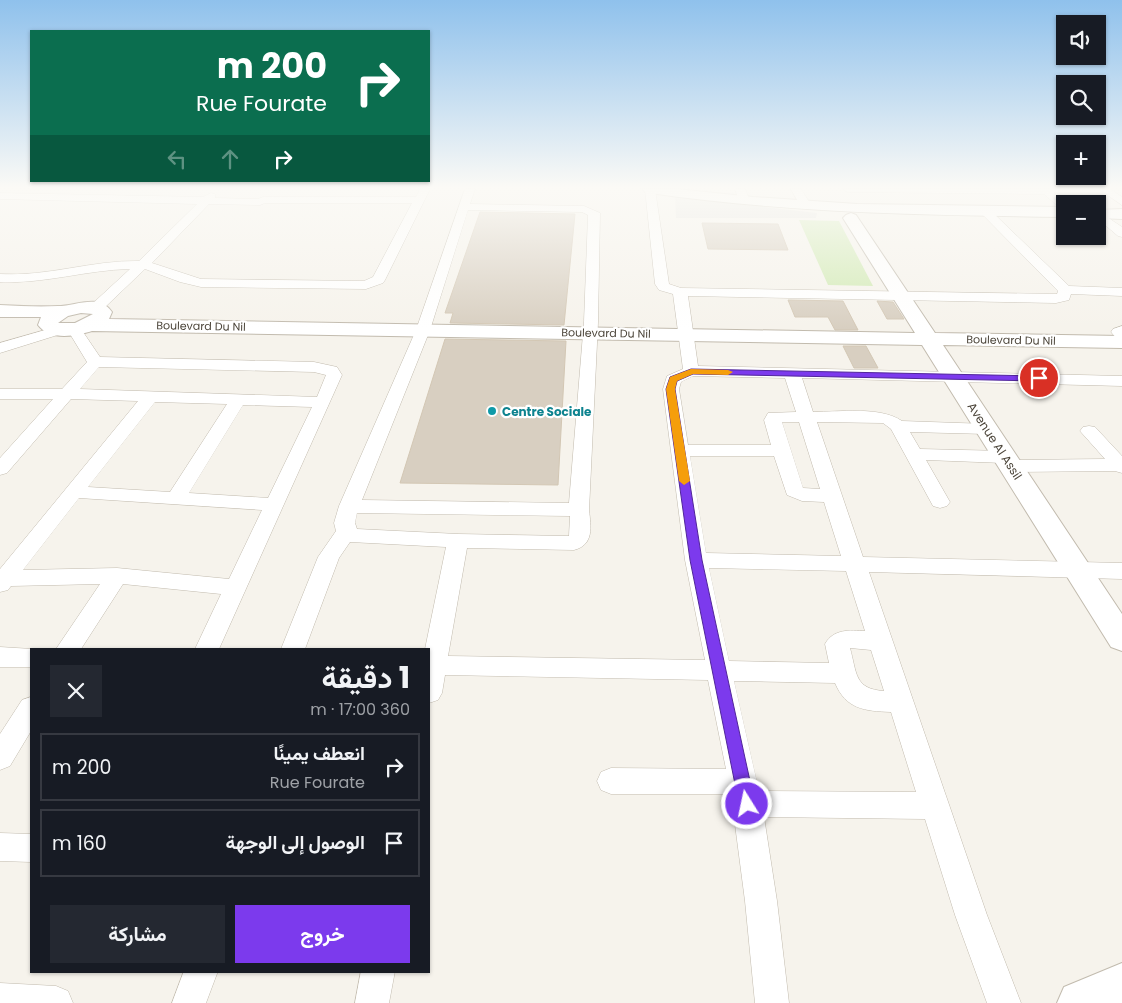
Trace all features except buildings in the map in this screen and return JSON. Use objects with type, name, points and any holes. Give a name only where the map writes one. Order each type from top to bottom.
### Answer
[{"type":"street","points":[[0,348],[76,320],[142,265],[171,236]]},
{"type":"street","points":[[0,278],[35,278],[104,266],[142,265],[158,268],[187,282],[366,285],[378,280],[401,236]]},
{"type":"street","points":[[453,236],[424,324],[349,506],[344,529],[346,533],[353,536],[458,541],[574,543],[579,540],[581,534],[579,510],[591,327],[593,236]]},
{"type":"street","points":[[656,236],[662,284],[668,289],[680,292],[1056,299],[1064,297],[1065,290]]},
{"type":"street","name":"Avenue Al Assil","points":[[868,236],[901,296],[1122,639]]},
{"type":"street","points":[[1010,236],[1065,290],[1122,292]]},
{"type":"street","points":[[680,292],[691,371]]},
{"type":"street","name":"Boulevard Du Nil","points":[[0,311],[76,320]]},
{"type":"street","points":[[76,320],[95,362]]},
{"type":"street","name":"Boulevard Du Nil","points":[[0,321],[76,320],[424,324],[925,333],[1121,334]]},
{"type":"street","points":[[0,469],[95,362]]},
{"type":"street","points":[[95,362],[327,368],[334,374],[323,402],[207,648]]},
{"type":"street","points":[[772,1003],[761,901],[745,793],[696,560],[671,389],[673,379],[691,371],[1122,381]]},
{"type":"street","points":[[792,374],[971,915],[1004,1003]]},
{"type":"street","points":[[0,394],[68,394],[237,401],[323,402]]},
{"type":"street","points":[[2,580],[150,397]]},
{"type":"street","points":[[176,498],[237,401]]},
{"type":"street","points":[[832,496],[802,495],[794,491],[772,420],[774,417],[807,419],[877,417],[888,419],[898,426],[940,502]]},
{"type":"street","points":[[898,426],[988,429]]},
{"type":"street","points":[[1089,431],[1119,461]]},
{"type":"street","points":[[680,450],[783,451]]},
{"type":"street","points":[[914,454],[1008,462],[1119,461]]},
{"type":"street","points":[[74,492],[275,505]]},
{"type":"street","points":[[349,506],[579,510]]},
{"type":"street","points":[[293,648],[329,557],[346,533]]},
{"type":"street","points":[[430,684],[432,665],[458,541]]},
{"type":"street","points":[[696,560],[1122,571]]},
{"type":"street","points":[[2,580],[118,576],[236,588]]},
{"type":"street","points":[[69,648],[118,576]]},
{"type":"street","points":[[881,641],[847,639],[837,644],[844,673],[853,692],[858,696],[874,700],[901,702]]},
{"type":"street","points":[[0,657],[30,658]]},
{"type":"street","points":[[432,665],[844,673]]},
{"type":"street","points":[[0,758],[24,733],[30,712]]},
{"type":"street","points":[[611,780],[875,804],[935,806]]},
{"type":"street","points":[[0,847],[30,848]]},
{"type":"street","points":[[189,1003],[200,973]]},
{"type":"street","points":[[372,1003],[378,973]]},
{"type":"street","points":[[1080,1003],[1122,986]]},
{"type":"street","points":[[0,1000],[56,1003]]},
{"type":"green space","points":[[806,236],[847,236],[873,286],[828,285]]},
{"type":"slow traffic","points":[[684,481],[671,389],[673,379],[691,371],[728,372]]},
{"type":"place","name":"Centre Sociale","points":[[492,411]]},
{"type":"route","points":[[747,804],[696,560],[671,389],[673,379],[691,371],[1039,378]]}]
